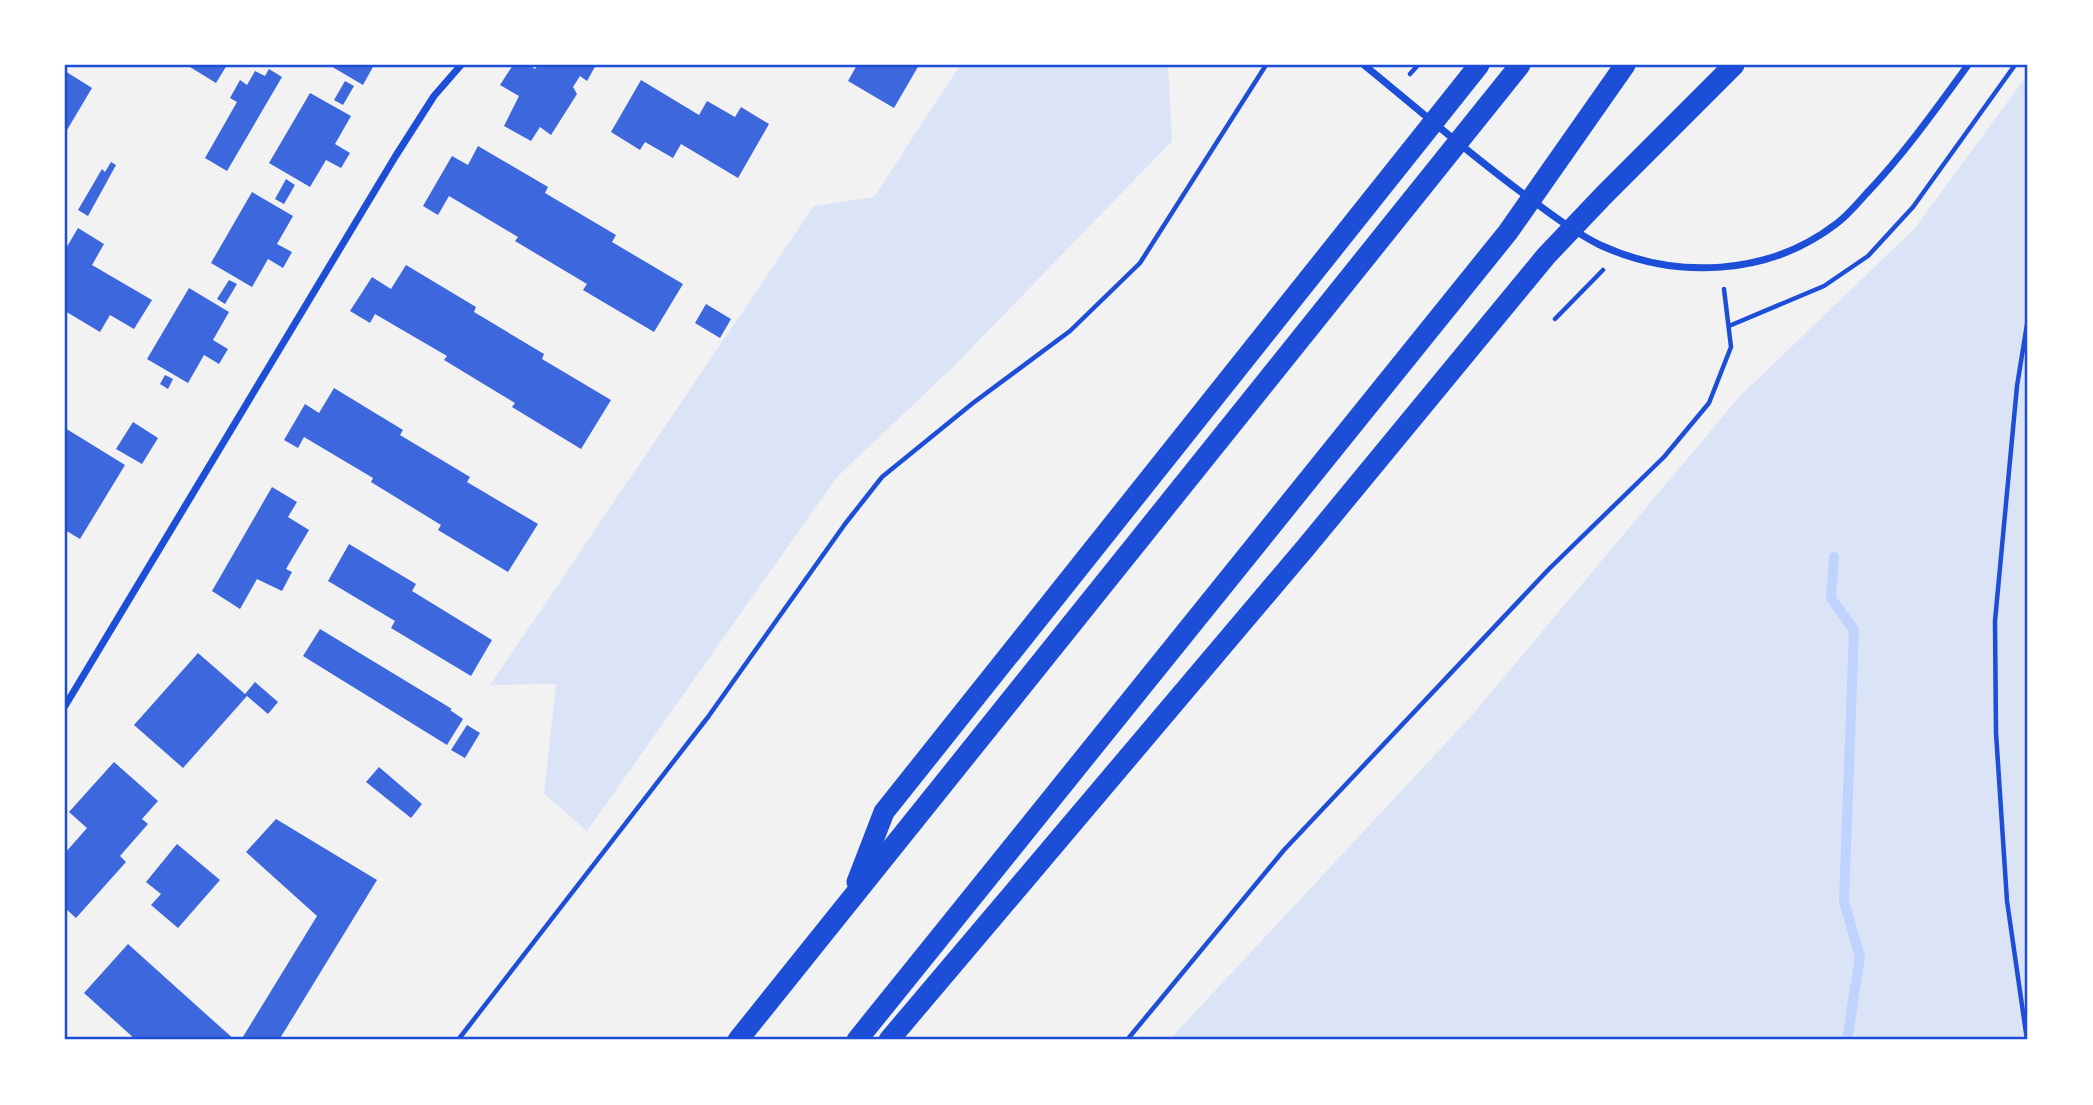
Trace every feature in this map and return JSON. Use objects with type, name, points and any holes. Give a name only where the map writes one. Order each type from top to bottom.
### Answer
[{"type":"highway","points":[[848,904],[884,812],[1406,159],[1478,65]]},
{"type":"highway","points":[[738,1040],[1520,65]]},
{"type":"highway","points":[[857,1040],[1508,232],[1625,65]]},
{"type":"highway","points":[[888,1040],[1307,546],[1546,256],[1734,65]]},
{"type":"street","points":[[65,706],[395,158],[434,96],[461,65]]},
{"type":"street","points":[[1363,65],[1494,173],[1541,208],[1597,243],[1640,260],[1673,267],[1721,268],[1752,263],[1788,252],[1839,223],[1886,173],[1968,65]]},
{"type":"path","points":[[458,1040],[708,717],[845,524],[882,477],[973,403],[1070,331],[1140,263],[1266,65]]},
{"type":"path","points":[[1729,326],[1824,286],[1868,256],[1913,207],[2015,65]]},
{"type":"path","points":[[1127,1040],[1284,850],[1549,569],[1664,457],[1709,403],[1731,347],[1721,268]]},
{"type":"path","points":[[1555,319],[1587,287]]},
{"type":"path","points":[[2027,1040],[2007,901],[1996,733],[1995,621],[2017,386],[2028,318]]},
{"type":"shaded area","points":[[960,65],[1168,65],[1172,141],[955,365],[837,477],[587,831],[544,794],[556,684],[490,685],[814,206],[874,197]]},
{"type":"shaded area","points":[[2028,74],[2028,1040],[1169,1040],[1472,715],[1739,397],[1915,228]]},
{"type":"building","points":[[227,65],[216,83],[190,67]]},
{"type":"building","points":[[329,65],[374,65],[363,85]]},
{"type":"building","points":[[513,65],[529,65],[535,69],[538,65],[596,65],[587,81],[580,76],[573,87],[577,94],[551,135],[540,127],[531,141],[504,126],[519,96],[500,85]]},
{"type":"building","points":[[857,65],[919,65],[894,108],[848,81]]},
{"type":"building","points":[[269,69],[282,77],[227,171],[205,158],[237,102],[230,98],[240,80],[247,85],[255,71],[265,76]]},
{"type":"building","points":[[65,71],[92,88],[67,130],[65,128]]},
{"type":"building","points":[[641,80],[699,115],[707,101],[735,117],[741,107],[769,124],[738,178],[681,144],[673,158],[645,142],[640,150],[611,132]]},
{"type":"building","points":[[345,81],[354,86],[343,105],[334,100]]},
{"type":"building","points":[[310,93],[351,116],[335,144],[350,153],[341,168],[326,160],[310,187],[269,163]]},
{"type":"building","points":[[478,146],[548,187],[545,193],[616,235],[612,242],[683,284],[654,332],[583,290],[587,284],[515,241],[518,237],[449,196],[438,215],[423,206],[452,156],[468,165]]},
{"type":"building","points":[[111,162],[116,165],[88,216],[78,210],[102,169],[105,172]]},
{"type":"building","points":[[286,179],[295,185],[284,204],[275,199]]},
{"type":"building","points":[[252,192],[293,216],[277,244],[292,252],[283,268],[268,259],[252,287],[211,263]]},
{"type":"building","points":[[78,228],[104,244],[92,265],[152,300],[134,329],[110,315],[100,332],[65,311],[65,250]]},
{"type":"building","points":[[406,265],[476,307],[474,312],[544,354],[542,359],[611,400],[581,449],[512,407],[515,403],[444,360],[447,356],[375,314],[370,323],[350,311],[372,277],[391,289]]},
{"type":"building","points":[[229,280],[237,284],[225,304],[217,299]]},
{"type":"building","points":[[189,288],[229,312],[213,340],[228,349],[219,364],[204,355],[188,383],[147,359]]},
{"type":"building","points":[[706,304],[731,319],[720,338],[695,323]]},
{"type":"building","points":[[165,375],[173,379],[168,389],[160,384]]},
{"type":"building","points":[[334,388],[403,430],[400,435],[470,477],[467,482],[538,524],[508,572],[438,530],[441,525],[371,482],[373,478],[304,437],[298,448],[284,440],[305,404],[319,413]]},
{"type":"building","points":[[133,422],[158,438],[142,464],[116,449]]},
{"type":"building","points":[[65,428],[125,465],[80,539],[65,530]]},
{"type":"building","points":[[272,487],[297,502],[288,517],[309,530],[286,569],[292,572],[282,591],[257,579],[240,609],[212,591]]},
{"type":"building","points":[[349,544],[416,584],[412,591],[492,640],[471,676],[391,628],[395,621],[328,581]]},
{"type":"building","points":[[320,629],[452,709],[450,710],[463,719],[447,745],[303,656]]},
{"type":"building","points":[[198,653],[245,694],[255,682],[278,702],[268,714],[247,696],[183,768],[134,725]]},
{"type":"building","points":[[467,725],[480,733],[465,758],[451,750]]},
{"type":"building","points":[[114,762],[158,801],[142,819],[148,824],[120,856],[126,862],[76,918],[65,908],[65,853],[87,828],[69,812]]},
{"type":"building","points":[[379,767],[422,804],[411,818],[366,782]]},
{"type":"building","points":[[276,819],[377,880],[279,1040],[241,1040],[317,916],[246,852]]},
{"type":"building","points":[[177,844],[220,880],[178,928],[151,905],[161,894],[146,882]]},
{"type":"building","points":[[128,944],[235,1040],[136,1040],[84,993]]},
{"type":"waterway","points":[[1834,557],[1831,598],[1854,630],[1844,901],[1860,957],[1847,1040]]}]
